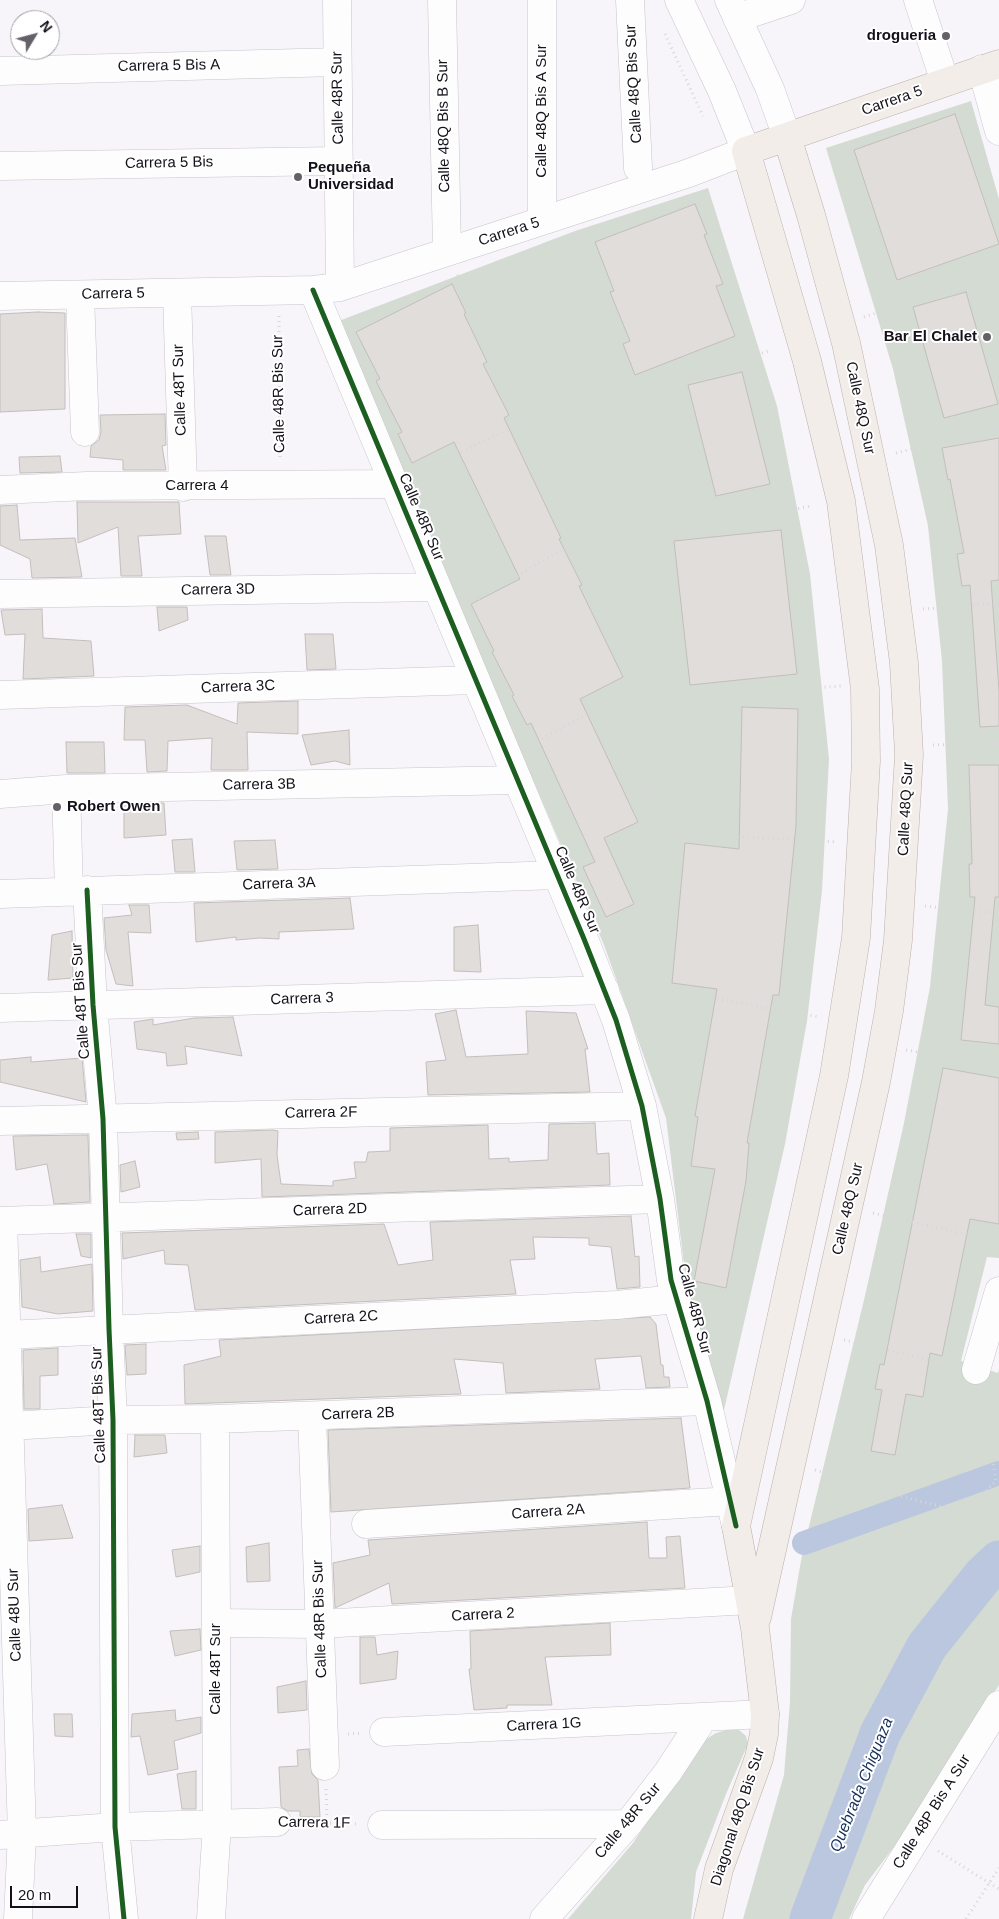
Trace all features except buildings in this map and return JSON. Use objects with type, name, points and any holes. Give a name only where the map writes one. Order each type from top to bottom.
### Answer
[{"type":"main road","name":"Carrera 5","points":[[746,151],[991,66]]},
{"type":"main road","name":"Calle 48Q Sur","points":[[755,1628],[876,1082],[889,1011],[898,940],[908,755],[904,663],[885,526],[846,343],[811,214],[787,137]]},
{"type":"main road","points":[[733,1514],[834,1076],[856,938],[866,761],[865,689],[841,501],[807,361],[746,151]]},
{"type":"main road","name":"Calle 48R Sur","points":[[733,1514],[755,1628],[765,1714]]},
{"type":"main road","name":"Diagonal 48Q Bis Sur","points":[[708,1919],[719,1869],[759,1758],[765,1714]]},
{"type":"street","name":"Calle 48R Sur","points":[[337,0],[340,287]]},
{"type":"street","name":"Calle 48Q Bis B Sur","points":[[442,0],[453,266]]},
{"type":"street","name":"Calle 48Q Bis A Sur","points":[[542,0],[542,221]]},
{"type":"street","name":"Calle 48Q Bis Sur","points":[[630,0],[638,168]]},
{"type":"street","points":[[679,0],[722,92],[746,151]]},
{"type":"street","points":[[733,9],[791,0]]},
{"type":"street","points":[[918,0],[945,82]]},
{"type":"street","name":"Calle 48Q Sur","points":[[733,9],[770,89],[787,137]]},
{"type":"street","name":"Carrera 5 Bis A","points":[[0,70],[337,62]]},
{"type":"street","points":[[991,66],[999,131]]},
{"type":"street","name":"Carrera 5","points":[[0,296],[313,290],[340,287],[453,266],[542,221],[689,173],[746,151]]},
{"type":"street","name":"Carrera 5 Bis","points":[[0,166],[339,161]]},
{"type":"street","name":"Calle 48R Sur","points":[[313,290],[605,990],[642,1106],[660,1199],[671,1280],[707,1401],[733,1514]]},
{"type":"street","name":"Calle 48T Sur","points":[[177,293],[182,486]]},
{"type":"street","points":[[80,295],[85,432]]},
{"type":"street","name":"Carrera 4","points":[[0,490],[87,486],[394,484]]},
{"type":"street","name":"Carrera 3D","points":[[0,594],[437,587]]},
{"type":"street","name":"Carrera 3C","points":[[0,695],[476,680]]},
{"type":"street","name":"Carrera 3B","points":[[0,794],[66,789],[513,768]]},
{"type":"street","name":"Calle 48T Bis Sur","points":[[66,789],[93,1005],[103,1119],[113,1420],[116,1827],[124,1919]]},
{"type":"street","name":"Carrera 3A","points":[[0,894],[558,875]]},
{"type":"street","name":"Carrera 3","points":[[0,1008],[605,990]]},
{"type":"street","name":"Carrera 2F","points":[[0,1121],[642,1106]]},
{"type":"street","name":"Carrera 2D","points":[[1,1221],[660,1199]]},
{"type":"street","name":"Calle 48U Sur","points":[[1,1221],[9,1426],[8,1630],[11,1834],[18,1919]]},
{"type":"street","points":[[976,1370],[999,1291]]},
{"type":"street","name":"Carrera 2C","points":[[6,1335],[676,1300]]},
{"type":"street","name":"Carrera 2B","points":[[9,1426],[113,1420],[312,1416],[707,1401]]},
{"type":"street","name":"Calle 48R Bis Sur","points":[[312,1416],[325,1766]]},
{"type":"street","name":"Calle 48T Sur","points":[[211,1919],[217,1823],[215,1419]]},
{"type":"street","name":"Carrera 2A","points":[[366,1524],[733,1514]]},
{"type":"street","name":"Carrera 2","points":[[216,1623],[320,1624],[750,1600]]},
{"type":"street","name":"Calle 48P Bis A Sur","points":[[866,1919],[999,1705]]},
{"type":"street","name":"Carrera 1G","points":[[384,1732],[765,1714]]},
{"type":"street","name":"Calle 48R Sur","points":[[544,1919],[628,1824],[668,1772],[704,1717]]},
{"type":"street","name":"Carrera 1F","points":[[11,1834],[116,1827],[277,1822]]},
{"type":"street","points":[[382,1826],[628,1824]]},
{"type":"path","points":[[525,431],[547,354],[576,231],[626,400]]},
{"type":"path","points":[[453,266],[606,406],[642,510],[655,601],[653,832],[645,1037]]},
{"type":"path","points":[[453,266],[636,687],[624,732],[653,803]]},
{"type":"path","points":[[861,318],[999,273]]},
{"type":"path","points":[[606,406],[768,351]]},
{"type":"path","points":[[394,484],[522,423]]},
{"type":"path","points":[[896,453],[999,428]]},
{"type":"path","points":[[646,538],[811,506]]},
{"type":"path","points":[[449,616],[574,544]]},
{"type":"path","points":[[923,609],[999,603]]},
{"type":"path","points":[[655,698],[846,686]]},
{"type":"path","points":[[513,768],[636,687]]},
{"type":"path","points":[[933,745],[999,743]]},
{"type":"path","points":[[653,832],[841,842]]},
{"type":"path","points":[[925,906],[999,914]]},
{"type":"path","points":[[648,988],[818,1017]]},
{"type":"path","points":[[904,1050],[999,1066]]},
{"type":"path","points":[[873,1213],[999,1242]]},
{"type":"path","points":[[843,1339],[976,1370],[996,1481],[965,1512]]},
{"type":"path","points":[[811,1469],[927,1504],[965,1512],[999,1535]]},
{"type":"path","points":[[324,1735],[384,1732]]},
{"type":"path","points":[[325,1766],[327,1822]]},
{"type":"path","points":[[916,1838],[999,1889]]},
{"type":"path","points":[[966,1919],[999,1868]]},
{"type":"shaded area","points":[[971,101],[999,199],[999,1258],[987,1257],[961,1361],[998,1373],[999,1369],[999,1685],[906,1831],[865,1885],[849,1919],[743,1919],[784,1775],[790,1702],[791,1619],[802,1555],[864,1300],[904,1123],[930,987],[948,809],[942,661],[928,526],[893,369],[826,148]]},
{"type":"shaded area","points":[[708,188],[777,406],[810,574],[829,759],[822,891],[807,1021],[785,1144],[721,1423],[690,1313],[666,1118],[604,945],[336,322],[575,231]]},
{"type":"shaded area","points":[[727,1730],[739,1730],[746,1736],[748,1744],[726,1794],[696,1872],[691,1919],[568,1919],[633,1843],[700,1743],[716,1733]]},
{"type":"waterway","points":[[804,1543],[999,1473]]},
{"type":"waterway","name":"Quebrada Chiguaza","points":[[810,1919],[880,1734],[927,1646],[983,1576],[999,1561]]},
{"type":"cycle path","points":[[313,290],[616,1020],[642,1106],[660,1199],[671,1280],[707,1401],[736,1526]]},
{"type":"cycle path","points":[[87,890],[93,1005],[103,1119],[113,1420],[115,1827],[124,1919]]},
{"type":"place","name":"drogueria","points":[[946,36]]},
{"type":"place","name":"Pequeña Universidad","points":[[298,177]]},
{"type":"place","name":"Bar El Chalet","points":[[987,337]]},
{"type":"place","name":"Robert Owen","points":[[57,807]]}]
